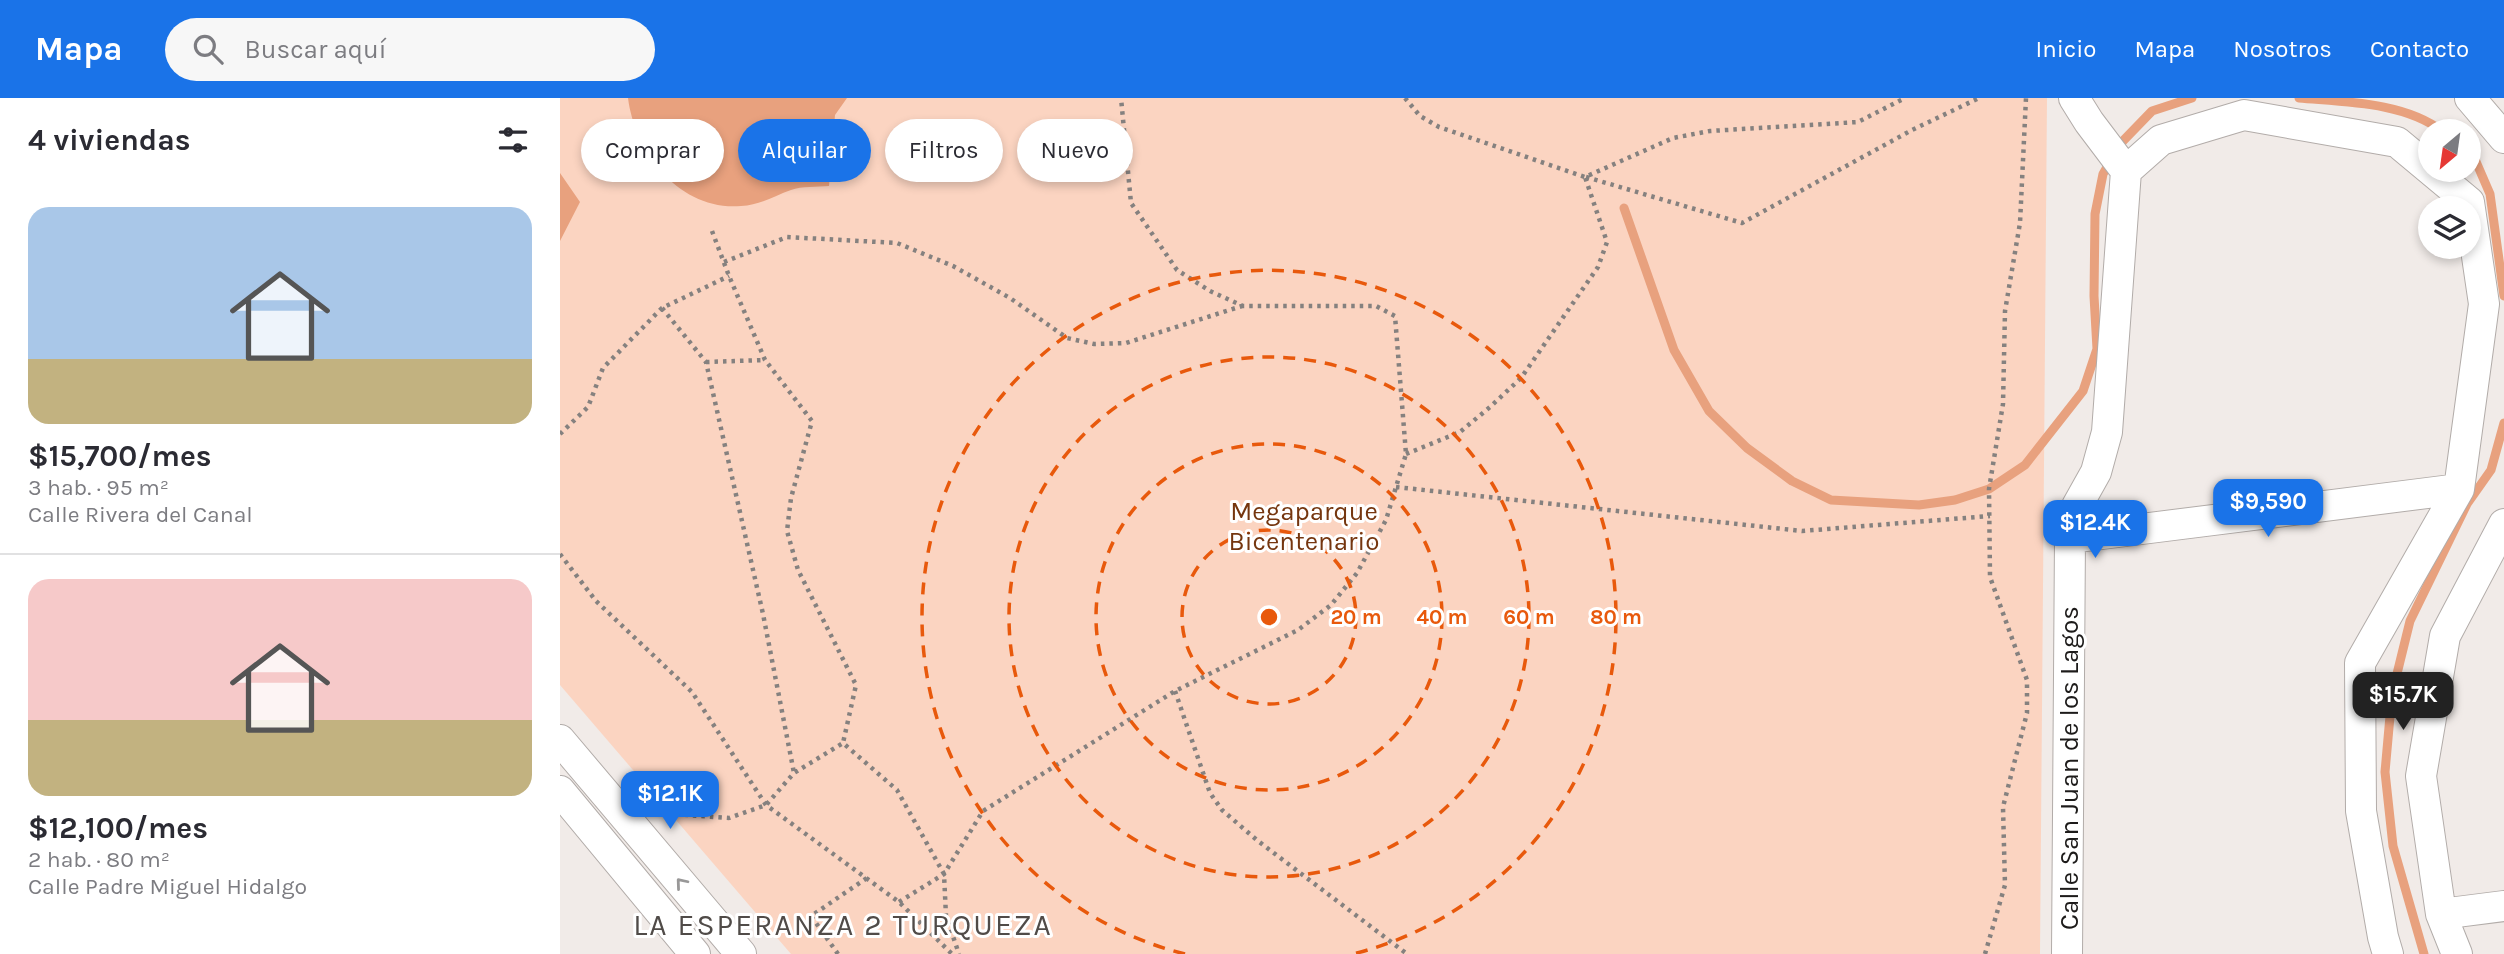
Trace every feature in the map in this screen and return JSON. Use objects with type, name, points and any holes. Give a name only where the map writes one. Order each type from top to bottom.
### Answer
[{"type":"street","points":[[2074,98],[2122,164],[2161,140],[2244,115],[2397,142],[2469,202],[2484,304],[2459,489],[2360,663],[2361,811],[2388,954]]},
{"type":"street","points":[[2470,98],[2504,138]]},
{"type":"street","name":"Calle San Juan de los Lagos","points":[[2067,954],[2070,538],[2077,506],[2095,472],[2107,432],[2122,164]]},
{"type":"street","points":[[2070,538],[2459,489]]},
{"type":"street","points":[[2457,954],[2441,914],[2421,776],[2445,636],[2504,524]]},
{"type":"street","points":[[560,740],[617,807],[725,948]]},
{"type":"street","points":[[560,791],[695,954]]},
{"type":"street","points":[[2441,914],[2504,906]]},
{"type":"path","points":[[1121,98],[1131,203],[1177,270],[1243,306]]},
{"type":"path","points":[[1405,98],[1420,116],[1439,127],[1585,177],[1742,223],[1912,130],[1979,98]]},
{"type":"path","points":[[1585,177],[1673,138],[1710,131],[1858,122],[1905,98]]},
{"type":"path","points":[[1984,954],[2004,885],[2003,807],[2027,713],[2027,680],[1990,578],[1989,489],[2003,404],[2005,311],[2020,223],[2026,98]]},
{"type":"path","points":[[1406,454],[1460,432],[1521,378],[1598,267],[1607,242],[1585,177]]},
{"type":"path","points":[[617,807],[729,818],[766,805],[793,772],[843,743],[856,685],[798,570],[787,531],[792,498],[812,421],[765,360],[712,232]]},
{"type":"path","points":[[723,262],[787,237],[897,243],[953,266],[999,291],[1068,338],[1094,344],[1126,342],[1243,306],[1376,306],[1395,316],[1406,454],[1387,520],[1357,573],[1331,605],[1298,630],[1175,691],[983,811],[944,874],[899,902]]},
{"type":"path","points":[[560,434],[588,407],[603,368],[662,308],[729,276]]},
{"type":"path","points":[[662,308],[706,362],[763,614],[793,772]]},
{"type":"path","points":[[706,362],[765,360]]},
{"type":"path","points":[[1396,487],[1802,530],[1990,516]]},
{"type":"path","points":[[560,554],[596,601],[692,692],[766,805],[899,902],[953,954]]},
{"type":"path","points":[[1175,691],[1210,793],[1222,810],[1258,841],[1407,954]]},
{"type":"path","points":[[843,743],[897,790],[944,874],[946,916],[958,954]]},
{"type":"path","points":[[838,954],[811,916],[867,878]]},
{"type":"green space","name":"Megaparque Bicentenario","points":[[560,98],[2047,98],[2040,954],[791,954],[560,685]]},
{"type":"shaded area","points":[[628,98],[847,98],[835,119],[738,119],[738,182],[829,182],[829,186],[795,189],[761,202],[741,206],[719,205],[699,199],[673,182],[724,182],[724,119],[632,119]]},
{"type":"shaded area","points":[[560,173],[580,202],[560,241]]},
{"type":"waterway","points":[[1624,208],[1674,350],[1709,411],[1747,448],[1792,481],[1831,500],[1919,505],[1955,500],[1989,489],[2025,465],[2083,391],[2097,349],[2094,296],[2095,214],[2103,174],[2121,143],[2152,111],[2192,98]]},
{"type":"waterway","points":[[2299,98],[2374,105],[2422,119]]},
{"type":"waterway","points":[[2482,176],[2490,194],[2504,296]]},
{"type":"waterway","points":[[2424,954],[2393,846],[2385,772],[2392,694],[2410,621],[2467,504],[2491,470],[2504,423]]},
{"type":"district","name":"LA ESPERANZA 2 TURQUEZA","points":[[843,925]]}]
